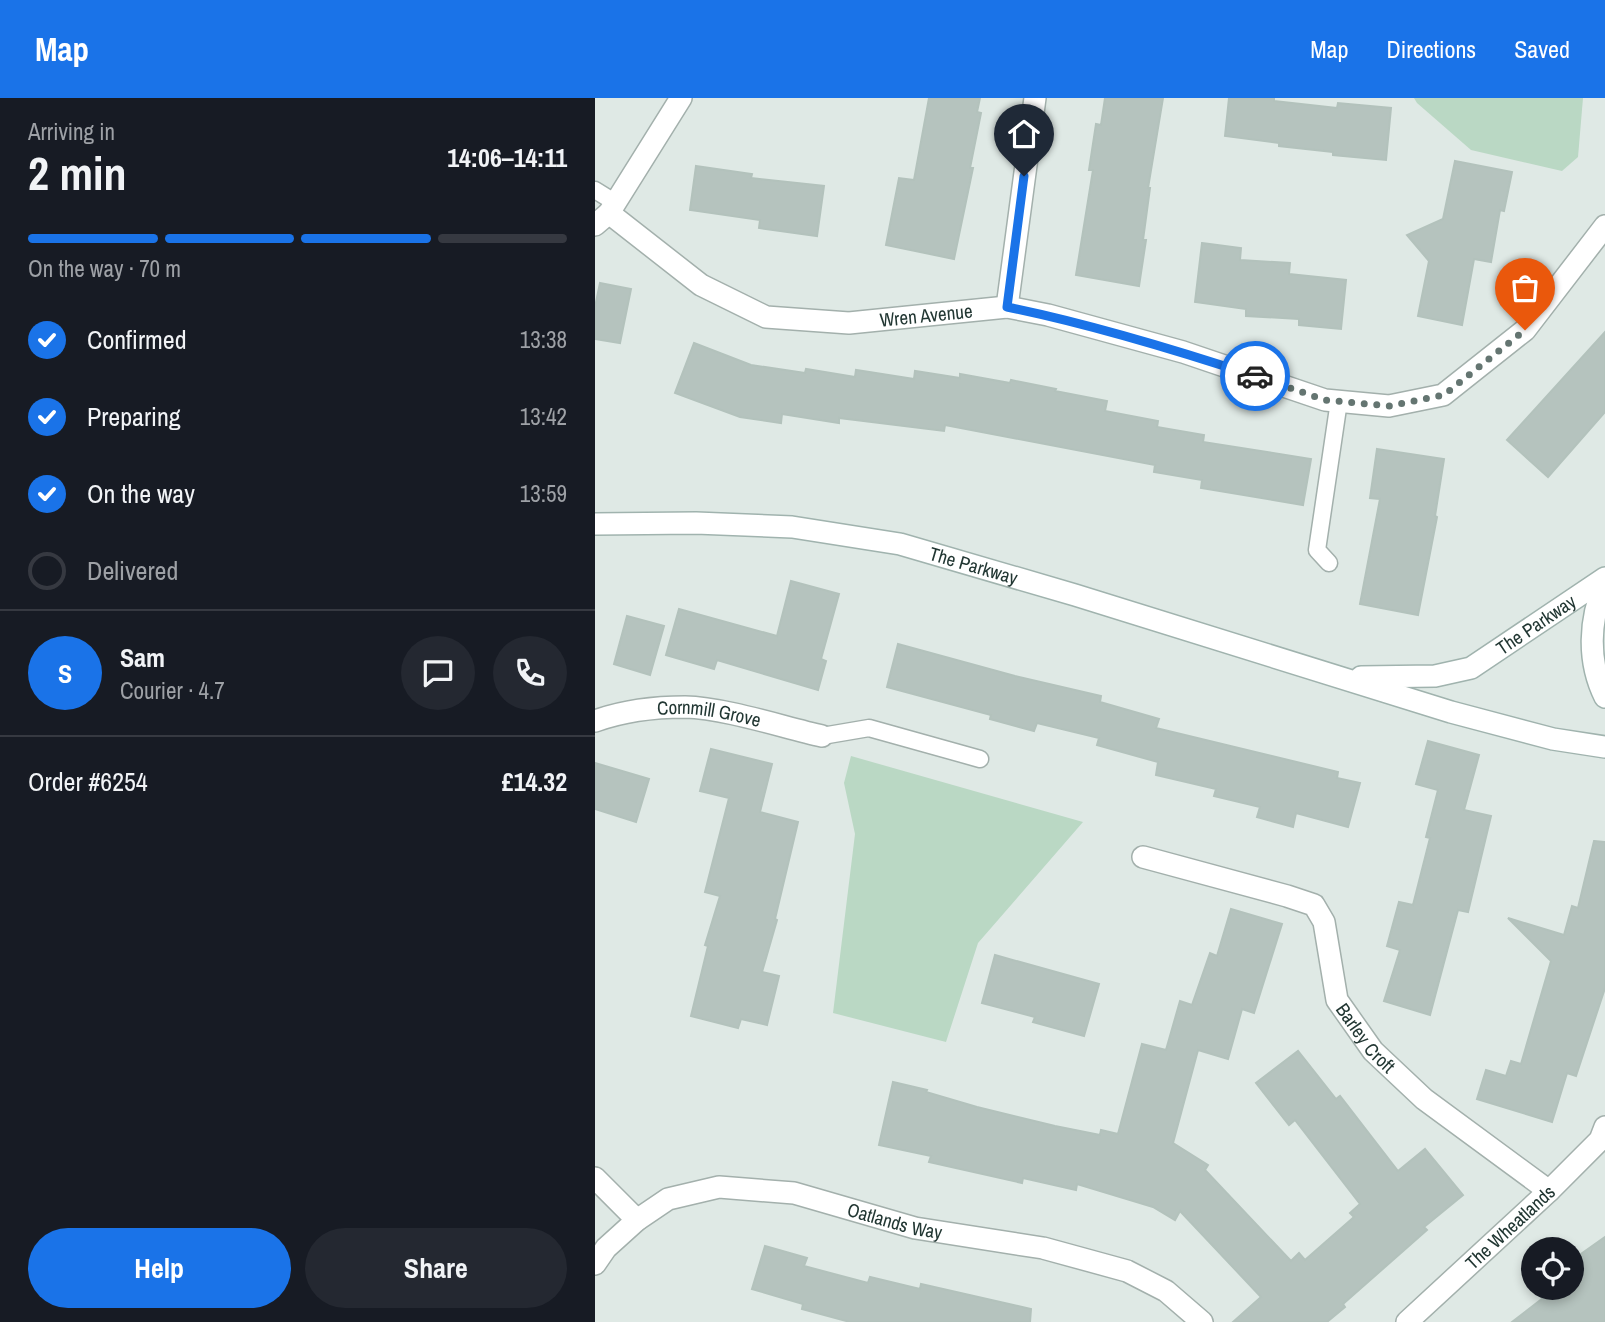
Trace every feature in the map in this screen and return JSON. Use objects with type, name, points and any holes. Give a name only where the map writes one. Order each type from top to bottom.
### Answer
[{"type":"street","points":[[607,214],[681,98]]},
{"type":"street","points":[[1007,307],[1035,98]]},
{"type":"street","name":"Wren Avenue","points":[[607,214],[701,285],[767,317],[849,323],[1007,307],[1183,352],[1325,400],[1389,406],[1444,395],[1525,330],[1605,226]]},
{"type":"street","name":"The Parkway","points":[[595,524],[696,523],[792,527],[900,544],[1089,599],[1451,712],[1553,739],[1605,747]]},
{"type":"street","points":[[1605,580],[1595,611],[1592,642],[1597,675],[1605,697]]},
{"type":"street","name":"The Parkway","points":[[1341,678],[1435,676],[1471,668],[1605,580]]},
{"type":"street","name":"Cornmill Grove","points":[[595,721],[618,713],[685,707],[822,736]]},
{"type":"street","name":"Barley Croft","points":[[1143,857],[1314,905],[1324,922],[1337,1000],[1373,1051],[1424,1099],[1549,1191]]},
{"type":"street","name":"The Wheatlands","points":[[1407,1322],[1549,1191],[1600,1140],[1605,1127]]},
{"type":"street","points":[[595,1178],[637,1220]]},
{"type":"street","name":"Oatlands Way","points":[[595,1264],[606,1248],[637,1220],[669,1199],[719,1187],[794,1193],[915,1228],[1043,1248],[1127,1271],[1166,1292],[1202,1322]]},
{"type":"lane","points":[[595,190],[607,214]]},
{"type":"lane","points":[[1329,563],[1317,550],[1339,401]]},
{"type":"lane","points":[[822,736],[869,728],[980,759]]},
{"type":"green space","points":[[1414,98],[1583,98],[1578,157],[1562,171],[1471,150]]},
{"type":"green space","points":[[851,756],[1083,822],[978,943],[946,1042],[833,1013],[855,834],[844,783]]},
{"type":"building","points":[[929,98],[980,98],[977,112],[981,113],[970,168],[973,168],[954,259],[886,245],[899,178],[914,180]]},
{"type":"building","points":[[1105,98],[1163,98],[1148,188],[1143,240],[1146,240],[1139,286],[1076,275],[1093,170],[1089,170],[1096,124],[1101,125]]},
{"type":"building","points":[[1229,98],[1274,98],[1274,101],[1337,108],[1338,103],[1391,108],[1386,160],[1333,155],[1333,152],[1225,136]]},
{"type":"building","points":[[1455,161],[1512,172],[1504,211],[1500,210],[1491,262],[1474,259],[1462,325],[1418,316],[1429,261],[1407,235],[1443,219]]},
{"type":"building","points":[[696,166],[752,174],[751,178],[824,186],[817,236],[759,228],[760,220],[690,210]]},
{"type":"building","points":[[1202,243],[1241,248],[1240,260],[1290,263],[1289,274],[1346,280],[1341,329],[1299,325],[1299,319],[1246,316],[1246,309],[1195,302]]},
{"type":"building","points":[[600,283],[631,289],[620,343],[595,339],[595,307]]},
{"type":"building","points":[[1605,332],[1605,412],[1548,477],[1507,440]]},
{"type":"building","points":[[694,343],[751,365],[805,373],[806,369],[855,377],[856,370],[914,379],[915,371],[960,378],[960,374],[1010,383],[1011,380],[1107,401],[1105,411],[1158,421],[1157,427],[1204,435],[1203,442],[1311,459],[1303,505],[1201,488],[1202,480],[1154,472],[1155,465],[945,425],[944,431],[839,418],[839,423],[782,414],[781,423],[740,417],[675,393]]},
{"type":"building","points":[[1377,449],[1444,459],[1435,516],[1437,517],[1418,615],[1360,604],[1380,499],[1370,498]]},
{"type":"building","points":[[791,581],[839,594],[821,659],[826,661],[818,690],[717,660],[714,669],[666,655],[679,609],[777,636]]},
{"type":"building","points":[[627,616],[664,626],[650,675],[614,664]]},
{"type":"building","points":[[898,644],[1101,696],[1100,702],[1159,719],[1156,728],[1338,772],[1337,778],[1360,783],[1348,827],[1296,813],[1293,827],[1257,817],[1260,807],[1214,796],[1216,789],[1156,775],[1158,762],[1097,745],[1099,738],[1037,723],[1034,731],[990,719],[991,715],[887,687]]},
{"type":"building","points":[[1428,741],[1479,755],[1464,810],[1491,816],[1468,912],[1458,910],[1430,1015],[1384,1001],[1400,950],[1387,946],[1399,902],[1413,905],[1430,838],[1426,837],[1438,790],[1416,784]]},
{"type":"building","points":[[711,749],[772,764],[760,812],[798,822],[775,919],[777,920],[762,972],[779,976],[767,1025],[741,1019],[738,1028],[691,1016],[708,946],[705,945],[720,896],[705,892],[729,798],[700,791]]},
{"type":"building","points":[[595,763],[649,779],[636,822],[595,809]]},
{"type":"building","points":[[1594,841],[1605,842],[1605,988],[1576,1076],[1567,1073],[1552,1122],[1477,1099],[1486,1070],[1506,1076],[1511,1061],[1521,1064],[1551,961],[1508,918],[1564,935],[1572,906],[1578,908]]},
{"type":"building","points":[[1231,909],[1282,924],[1254,1013],[1242,1009],[1228,1059],[1198,1050],[1173,1143],[1208,1165],[1205,1170],[1291,1261],[1299,1253],[1305,1260],[1354,1217],[1350,1213],[1360,1204],[1295,1120],[1289,1125],[1256,1083],[1298,1051],[1336,1099],[1340,1096],[1398,1171],[1425,1149],[1463,1195],[1424,1227],[1427,1230],[1343,1304],[1345,1307],[1327,1322],[1233,1322],[1261,1297],[1180,1211],[1175,1220],[1153,1207],[1077,1184],[1076,1190],[1023,1178],[1022,1183],[929,1162],[931,1156],[879,1145],[893,1082],[977,1107],[1055,1126],[1100,1135],[1101,1130],[1118,1134],[1142,1044],[1166,1050],[1180,1001],[1192,1005],[1210,953],[1217,956]]},
{"type":"building","points":[[995,955],[1099,984],[1084,1036],[1033,1022],[1035,1017],[982,1003]]},
{"type":"building","points":[[1605,1237],[1605,1322],[1512,1322],[1540,1300],[1584,1300],[1584,1252]]},
{"type":"building","points":[[765,1246],[807,1258],[804,1266],[868,1283],[870,1277],[920,1289],[921,1284],[1031,1309],[1030,1322],[850,1322],[802,1309],[803,1304],[752,1289]]},
{"type":"way so far","points":[[1255,376],[1325,400],[1389,406],[1444,395],[1525,330]]},
{"type":"route","points":[[1024,176],[1007,307],[1183,352],[1255,376]]}]
